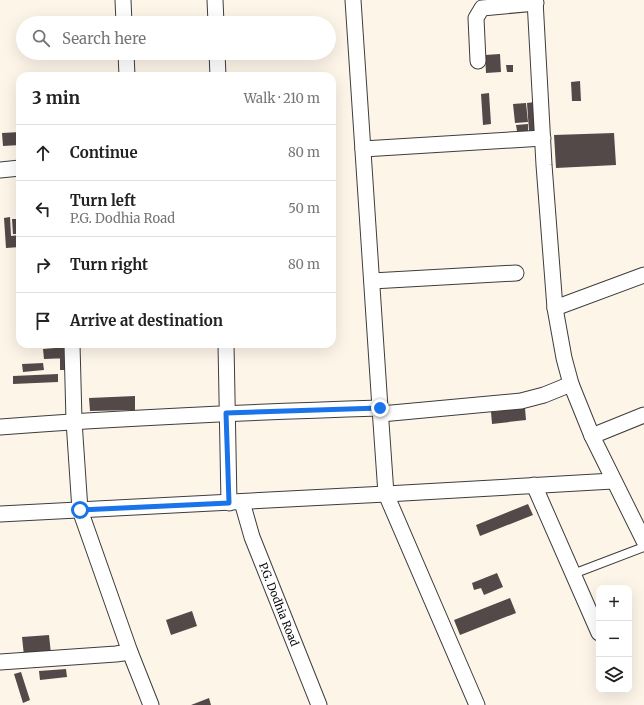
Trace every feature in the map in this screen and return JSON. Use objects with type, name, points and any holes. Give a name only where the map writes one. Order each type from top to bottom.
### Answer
[{"type":"street","points":[[123,0],[124,16]]},
{"type":"street","points":[[215,0],[216,16]]},
{"type":"street","points":[[353,0],[386,494],[477,705]]},
{"type":"street","points":[[478,61],[476,18],[482,8],[535,2],[555,308],[564,358],[571,384],[592,436],[644,541]]},
{"type":"street","points":[[126,60],[127,72]]},
{"type":"street","points":[[217,60],[218,72]]},
{"type":"street","points":[[363,149],[543,138]]},
{"type":"street","points":[[0,170],[16,168]]},
{"type":"street","points":[[372,281],[516,273]]},
{"type":"street","points":[[555,308],[644,275]]},
{"type":"street","points":[[72,348],[74,421],[80,510],[130,652],[151,705]]},
{"type":"street","name":"P.G. Dodhia Road","points":[[226,348],[226,413],[236,502],[252,537],[319,705]]},
{"type":"street","points":[[0,427],[74,421],[226,413],[380,411],[521,401],[544,395],[571,384]]},
{"type":"street","points":[[592,436],[644,414]]},
{"type":"street","points":[[0,514],[613,481]]},
{"type":"street","points":[[534,485],[596,626]]},
{"type":"street","points":[[0,662],[130,652]]},
{"type":"lane","points":[[573,574],[644,547]]},
{"type":"building","points":[[500,54],[501,72],[486,73],[485,55]]},
{"type":"building","points":[[506,65],[513,65],[513,72],[507,72]]},
{"type":"building","points":[[580,81],[581,101],[572,101],[571,82]]},
{"type":"building","points":[[489,93],[491,124],[483,125],[481,94]]},
{"type":"building","points":[[535,102],[537,130],[529,131],[527,103]]},
{"type":"building","points":[[526,103],[528,122],[515,123],[513,104]]},
{"type":"building","points":[[528,124],[528,131],[517,131],[516,125]]},
{"type":"building","points":[[16,132],[16,145],[3,146],[2,133]]},
{"type":"building","points":[[614,133],[616,165],[556,168],[554,135]]},
{"type":"building","points":[[10,217],[11,236],[16,235],[16,247],[6,248],[4,218]]},
{"type":"building","points":[[12,219],[16,219],[16,234],[13,234]]},
{"type":"building","points":[[67,348],[68,358],[44,359],[43,349]]},
{"type":"building","points":[[60,358],[67,358],[67,370],[60,370]]},
{"type":"building","points":[[43,363],[44,370],[23,372],[22,364]]},
{"type":"building","points":[[58,374],[58,382],[13,384],[13,376]]},
{"type":"building","points":[[135,396],[135,410],[90,411],[89,398]]},
{"type":"building","points":[[525,408],[526,420],[492,424],[491,412]]},
{"type":"building","points":[[528,504],[533,515],[480,536],[476,525]]},
{"type":"building","points":[[497,573],[503,587],[484,595],[481,588],[474,590],[472,583]]},
{"type":"building","points":[[510,598],[516,613],[460,635],[454,620]]},
{"type":"building","points":[[192,611],[197,626],[171,635],[166,620]]},
{"type":"building","points":[[49,635],[51,654],[24,656],[22,637]]},
{"type":"building","points":[[66,669],[67,677],[40,680],[39,671]]},
{"type":"building","points":[[21,672],[30,700],[23,703],[14,674]]},
{"type":"building","points":[[209,698],[211,705],[191,705]]},
{"type":"route","points":[[80,510],[229,503],[226,413],[380,408]]}]
